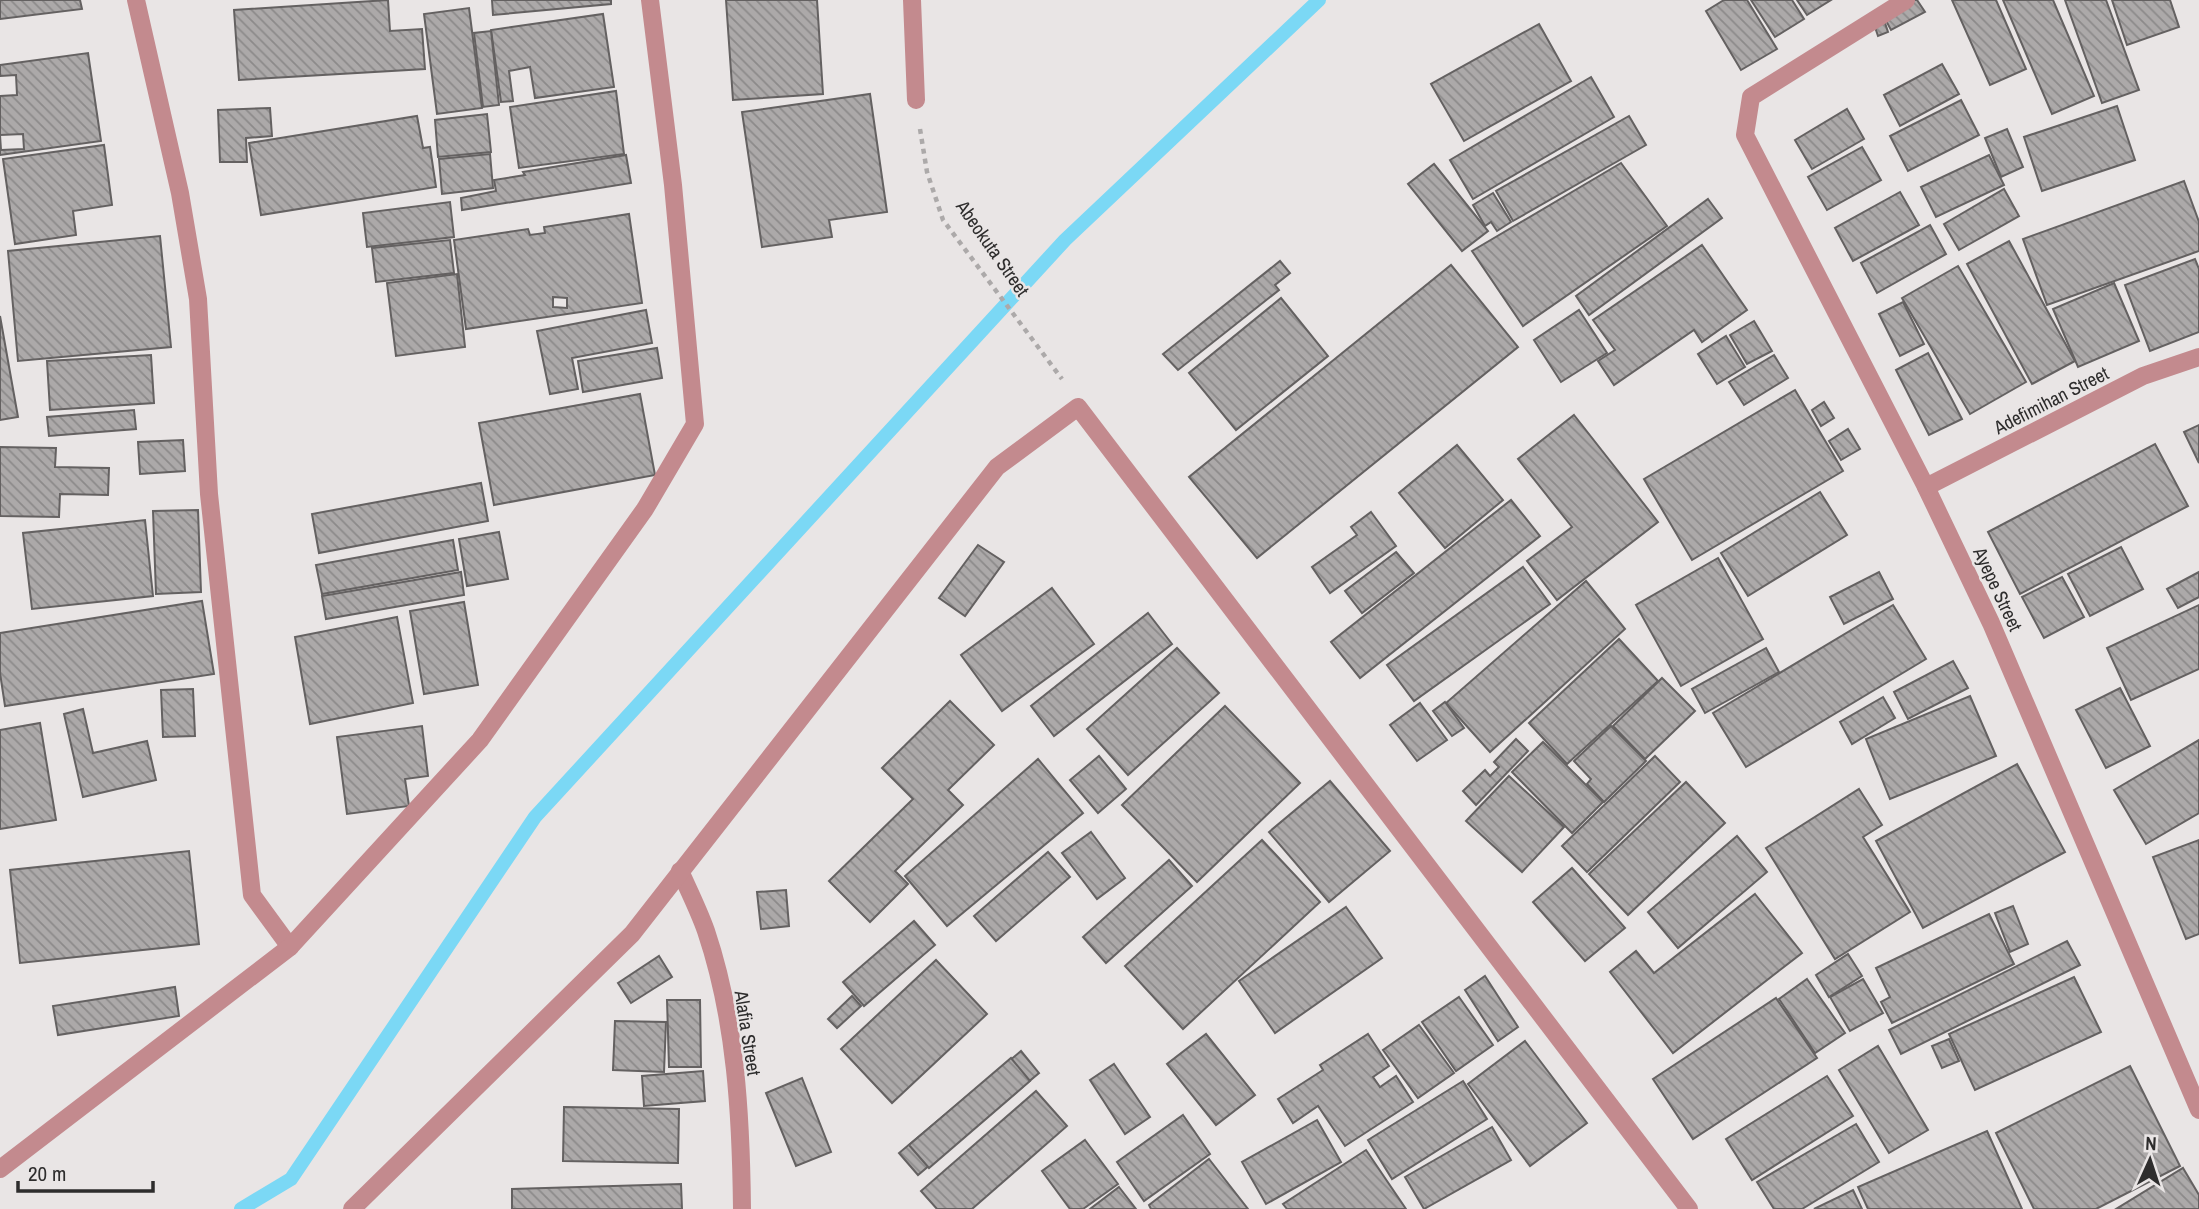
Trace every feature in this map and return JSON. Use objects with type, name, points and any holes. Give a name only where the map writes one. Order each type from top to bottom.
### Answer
[{"type":"street","points":[[135,0],[180,192],[198,299],[209,494],[252,895],[290,947]]},
{"type":"street","points":[[0,1170],[290,947],[480,740],[645,509],[695,424],[674,199],[650,0]]},
{"type":"street","points":[[912,0],[916,100]]},
{"type":"street","name":"Ayepe Street","points":[[1906,0],[1751,97],[1745,135],[1926,487],[1991,623],[2199,1110]]},
{"type":"street","name":"Adefimihan Street","points":[[1926,487],[2143,376],[2199,358]]},
{"type":"street","points":[[352,1209],[632,934],[998,467],[1078,407],[1689,1209]]},
{"type":"street","name":"Alafia Street","points":[[680,871],[706,931],[729,1027],[741,1128],[742,1209]]},
{"type":"path","name":"Abeokuta Street","points":[[916,100],[927,172],[943,220],[1063,379]]},
{"type":"building","points":[[0,0],[80,0],[82,9],[0,19]]},
{"type":"building","points":[[388,0],[390,31],[422,29],[425,69],[239,80],[234,10]]},
{"type":"building","points":[[492,0],[611,0],[611,4],[493,15]]},
{"type":"building","points":[[726,0],[817,0],[823,94],[733,100]]},
{"type":"building","points":[[1724,0],[1747,0],[1777,49],[1741,70],[1706,11]]},
{"type":"building","points":[[1751,0],[1792,0],[1804,19],[1775,37]]},
{"type":"building","points":[[1797,0],[1831,0],[1807,15]]},
{"type":"building","points":[[1910,0],[1917,0],[1925,12],[1891,30],[1883,15]]},
{"type":"building","points":[[1952,0],[1996,0],[2026,69],[1990,85]]},
{"type":"building","points":[[2003,0],[2053,0],[2094,96],[2052,114]]},
{"type":"building","points":[[2065,0],[2106,0],[2139,90],[2102,103]]},
{"type":"building","points":[[2112,0],[2170,0],[2179,27],[2127,45]]},
{"type":"building","points":[[469,8],[482,108],[437,114],[424,14]]},
{"type":"building","points":[[603,14],[614,87],[535,98],[530,67],[509,71],[513,101],[501,102],[491,30]]},
{"type":"building","points":[[1883,17],[1888,32],[1878,36],[1873,21]]},
{"type":"building","points":[[1539,24],[1571,81],[1464,141],[1431,84]]},
{"type":"building","points":[[491,31],[499,105],[483,107],[474,33]]},
{"type":"building","points":[[88,53],[101,141],[0,155],[0,135],[0,96],[17,95],[16,75],[0,76],[0,65]],"holes":[[[23,134],[24,149],[1,150],[0,135]]]},
{"type":"building","points":[[1942,64],[1959,94],[1900,126],[1884,95]]},
{"type":"building","points":[[1591,77],[1614,117],[1473,199],[1450,160]]},
{"type":"building","points":[[616,91],[624,154],[519,168],[510,107]]},
{"type":"building","points":[[870,94],[887,212],[829,220],[832,237],[762,247],[742,112]]},
{"type":"building","points":[[1961,100],[1979,135],[1908,171],[1890,136]]},
{"type":"building","points":[[2117,106],[2135,160],[2042,191],[2024,137]]},
{"type":"building","points":[[270,108],[272,136],[246,138],[247,162],[220,162],[218,110]]},
{"type":"building","points":[[1847,109],[1864,139],[1812,169],[1795,140]]},
{"type":"building","points":[[487,114],[491,152],[438,157],[435,120]]},
{"type":"building","points":[[417,116],[423,148],[430,147],[436,187],[261,215],[249,143]]},
{"type":"building","points":[[1629,116],[1646,145],[1513,221],[1496,191]]},
{"type":"building","points":[[2007,129],[2023,167],[2001,177],[1985,138]]},
{"type":"building","points":[[104,145],[112,205],[73,211],[76,235],[15,244],[3,159]]},
{"type":"building","points":[[1862,147],[1881,180],[1827,210],[1808,177]]},
{"type":"building","points":[[490,154],[493,188],[442,194],[439,159]]},
{"type":"building","points":[[626,155],[631,183],[462,210],[461,198],[496,191],[494,180],[525,175],[523,172]]},
{"type":"building","points":[[1989,155],[2004,185],[1936,217],[1921,187]]},
{"type":"building","points":[[1621,163],[1667,226],[1523,326],[1472,251]]},
{"type":"building","points":[[1434,164],[1488,231],[1462,251],[1408,184]]},
{"type":"building","points":[[2184,181],[2199,222],[2199,251],[2047,305],[2023,239]]},
{"type":"building","points":[[2004,189],[2019,216],[1959,250],[1944,224]]},
{"type":"building","points":[[1900,192],[1919,225],[1853,261],[1835,228]]},
{"type":"building","points":[[1493,193],[1511,222],[1497,231],[1491,222],[1485,226],[1473,205]]},
{"type":"building","points":[[1708,199],[1722,218],[1589,315],[1576,296]]},
{"type":"building","points":[[450,202],[454,237],[367,247],[363,213]]},
{"type":"building","points":[[629,214],[642,303],[466,329],[454,240],[528,229],[530,235],[545,233],[544,227]],"holes":[[[553,297],[567,298],[567,308],[553,307]]]},
{"type":"building","points":[[1930,225],[1946,254],[1877,293],[1861,263]]},
{"type":"building","points":[[160,236],[171,347],[18,361],[8,251]]},
{"type":"building","points":[[450,240],[454,273],[376,282],[372,248]]},
{"type":"building","points":[[2009,241],[2075,361],[2032,384],[1967,264]]},
{"type":"building","points":[[1702,245],[1747,310],[1702,342],[1694,330],[1614,385],[1598,361],[1615,350],[1593,320]]},
{"type":"building","points":[[2195,259],[2199,269],[2199,332],[2150,351],[2125,285]]},
{"type":"building","points":[[1280,261],[1290,273],[1275,285],[1279,290],[1178,370],[1163,354]]},
{"type":"building","points":[[1451,265],[1518,347],[1257,558],[1189,477]]},
{"type":"building","points":[[1958,266],[2026,382],[1970,414],[1902,298]]},
{"type":"building","points":[[457,274],[465,347],[396,356],[387,283]]},
{"type":"building","points":[[2114,283],[2139,341],[2078,367],[2053,309]]},
{"type":"building","points":[[1281,298],[1328,356],[1236,430],[1189,373]]},
{"type":"building","points":[[1903,302],[1924,344],[1900,356],[1879,314]]},
{"type":"building","points":[[646,310],[652,343],[572,358],[578,389],[550,394],[537,331]]},
{"type":"building","points":[[1579,310],[1607,353],[1561,382],[1534,340]]},
{"type":"building","points":[[0,316],[18,417],[0,420]]},
{"type":"building","points":[[1754,321],[1772,351],[1747,364],[1730,335]]},
{"type":"building","points":[[1726,336],[1745,367],[1717,384],[1698,354]]},
{"type":"building","points":[[657,348],[662,378],[583,392],[578,361]]},
{"type":"building","points":[[1928,353],[1962,419],[1929,435],[1896,370]]},
{"type":"building","points":[[151,355],[154,403],[50,410],[47,361]]},
{"type":"building","points":[[1774,355],[1788,378],[1744,405],[1729,382]]},
{"type":"building","points":[[1795,390],[1843,471],[1692,560],[1644,479]]},
{"type":"building","points":[[640,394],[655,475],[494,505],[479,423]]},
{"type":"building","points":[[1824,402],[1834,418],[1821,426],[1812,410]]},
{"type":"building","points":[[134,410],[136,429],[49,436],[47,417]]},
{"type":"building","points":[[1574,415],[1658,522],[1557,600],[1527,561],[1572,527],[1518,459]]},
{"type":"building","points":[[2199,425],[2199,463],[2184,432]]},
{"type":"building","points":[[1848,429],[1860,449],[1841,460],[1829,441]]},
{"type":"building","points":[[183,440],[185,471],[140,474],[138,442]]},
{"type":"building","points":[[2155,444],[2188,506],[2020,594],[1988,532]]},
{"type":"building","points":[[1457,445],[1503,500],[1445,548],[1399,493]]},
{"type":"building","points":[[0,447],[56,448],[55,467],[109,468],[108,495],[60,494],[59,517],[0,516]]},
{"type":"building","points":[[481,483],[488,521],[319,553],[312,514]]},
{"type":"building","points":[[1820,492],[1847,535],[1748,596],[1721,553]]},
{"type":"building","points":[[1511,500],[1540,536],[1360,678],[1331,642]]},
{"type":"building","points":[[198,510],[201,592],[156,594],[153,511]]},
{"type":"building","points":[[1371,512],[1396,546],[1330,593],[1312,567],[1357,535],[1351,527]]},
{"type":"building","points":[[145,520],[153,596],[32,609],[23,533]]},
{"type":"building","points":[[499,532],[508,579],[467,586],[459,539]]},
{"type":"building","points":[[453,540],[458,570],[322,594],[316,565]]},
{"type":"building","points":[[978,545],[1004,562],[965,616],[939,598]]},
{"type":"building","points":[[2121,547],[2143,589],[2090,616],[2068,574]]},
{"type":"building","points":[[1396,552],[1414,573],[1362,613],[1345,591]]},
{"type":"building","points":[[1718,558],[1763,639],[1681,686],[1636,605]]},
{"type":"building","points":[[1523,567],[1550,604],[1414,701],[1387,665]]},
{"type":"building","points":[[461,572],[464,595],[326,619],[322,596]]},
{"type":"building","points":[[1879,572],[1893,599],[1844,624],[1830,597]]},
{"type":"building","points":[[2199,572],[2199,597],[2178,608],[2167,589]]},
{"type":"building","points":[[2062,577],[2084,617],[2044,638],[2022,597]]},
{"type":"building","points":[[1586,581],[1625,629],[1490,752],[1446,703]]},
{"type":"building","points":[[1052,588],[1094,644],[1002,711],[961,655]]},
{"type":"building","points":[[202,601],[214,674],[5,706],[0,673],[0,633]]},
{"type":"building","points":[[464,602],[478,685],[424,694],[410,611]]},
{"type":"building","points":[[1893,605],[1926,659],[1746,767],[1713,713]]},
{"type":"building","points":[[2199,605],[2199,669],[2131,700],[2107,648]]},
{"type":"building","points":[[1148,613],[1172,644],[1054,736],[1031,706]]},
{"type":"building","points":[[397,617],[413,703],[310,724],[295,637]]},
{"type":"building","points":[[1619,639],[1658,681],[1567,764],[1529,723]]},
{"type":"building","points":[[1177,648],[1219,693],[1128,775],[1087,729]]},
{"type":"building","points":[[1766,648],[1779,672],[1705,713],[1692,689]]},
{"type":"building","points":[[1953,661],[1968,688],[1908,719],[1894,692]]},
{"type":"building","points":[[1662,678],[1695,711],[1645,759],[1613,726]]},
{"type":"building","points":[[2120,688],[2150,746],[2106,768],[2076,710]]},
{"type":"building","points":[[193,689],[195,736],[163,737],[161,690]]},
{"type":"building","points":[[1970,696],[1996,756],[1890,799],[1866,739]]},
{"type":"building","points":[[1883,697],[1895,718],[1852,744],[1840,722]]},
{"type":"building","points":[[950,701],[994,745],[948,790],[963,805],[895,871],[908,884],[870,922],[829,881],[913,799],[882,768]]},
{"type":"building","points":[[1445,702],[1464,728],[1452,736],[1433,711]]},
{"type":"building","points":[[1420,703],[1447,740],[1417,761],[1390,725]]},
{"type":"building","points":[[1225,706],[1300,783],[1197,882],[1122,805]]},
{"type":"building","points":[[83,709],[93,753],[147,741],[156,780],[83,797],[64,714]]},
{"type":"building","points":[[40,723],[56,820],[0,829],[0,730]]},
{"type":"building","points":[[422,726],[428,776],[405,779],[409,806],[347,814],[337,737]]},
{"type":"building","points":[[1611,726],[1646,761],[1604,802],[1587,784],[1591,779],[1574,761]]},
{"type":"building","points":[[1516,739],[1528,751],[1476,805],[1463,791],[1485,770],[1490,776],[1499,767],[1494,762]]},
{"type":"building","points":[[2199,740],[2199,813],[2146,844],[2114,790]]},
{"type":"building","points":[[1543,742],[1603,802],[1572,833],[1512,772]]},
{"type":"building","points":[[1099,756],[1126,789],[1098,813],[1070,780]]},
{"type":"building","points":[[1655,756],[1680,782],[1587,872],[1562,846]]},
{"type":"building","points":[[1038,759],[1083,813],[947,926],[905,876]]},
{"type":"building","points":[[2017,764],[2065,852],[1923,928],[1876,841]]},
{"type":"building","points":[[1509,776],[1564,827],[1522,872],[1466,821]]},
{"type":"building","points":[[1330,781],[1390,851],[1329,902],[1269,832]]},
{"type":"building","points":[[1686,782],[1725,823],[1628,915],[1589,874]]},
{"type":"building","points":[[1859,789],[1882,825],[1863,837],[1910,912],[1835,959],[1766,848]]},
{"type":"building","points":[[1091,832],[1125,878],[1097,899],[1062,853]]},
{"type":"building","points":[[1737,836],[1767,872],[1678,948],[1648,912]]},
{"type":"building","points":[[1262,840],[1320,902],[1183,1029],[1125,966]]},
{"type":"building","points":[[2199,840],[2199,934],[2186,939],[2153,857]]},
{"type":"building","points":[[189,851],[199,944],[20,963],[10,870]]},
{"type":"building","points":[[1048,852],[1070,877],[996,941],[974,916]]},
{"type":"building","points":[[1169,860],[1192,886],[1106,963],[1083,937]]},
{"type":"building","points":[[1572,868],[1625,928],[1585,961],[1533,902]]},
{"type":"building","points":[[786,890],[789,926],[761,929],[757,892]]},
{"type":"building","points":[[1755,894],[1802,953],[1673,1053],[1610,972],[1636,951],[1654,973]]},
{"type":"building","points":[[2013,906],[2028,944],[2010,952],[1995,913]]},
{"type":"building","points":[[1346,907],[1382,958],[1275,1033],[1239,981]]},
{"type":"building","points":[[1989,914],[2014,964],[1892,1023],[1881,1002],[1890,997],[1876,968]]},
{"type":"building","points":[[914,921],[935,945],[864,1006],[843,982]]},
{"type":"building","points":[[2067,941],[2080,965],[1901,1054],[1889,1030]]},
{"type":"building","points":[[1848,954],[1862,976],[1829,997],[1816,975]]},
{"type":"building","points":[[659,956],[672,977],[631,1003],[618,983]]},
{"type":"building","points":[[936,960],[987,1014],[892,1103],[841,1049]]},
{"type":"building","points":[[1485,976],[1518,1027],[1498,1041],[1465,990]]},
{"type":"building","points":[[2074,977],[2101,1032],[1975,1090],[1949,1034]]},
{"type":"building","points":[[1807,979],[1845,1033],[1815,1053],[1779,999]]},
{"type":"building","points":[[1863,979],[1883,1013],[1850,1031],[1830,997]]},
{"type":"building","points":[[175,987],[179,1016],[58,1035],[53,1006]]},
{"type":"building","points":[[852,996],[861,1006],[837,1028],[828,1019]]},
{"type":"building","points":[[1459,997],[1493,1045],[1456,1071],[1422,1022]]},
{"type":"building","points":[[1776,998],[1817,1058],[1693,1139],[1653,1079]]},
{"type":"building","points":[[667,1000],[700,1000],[701,1067],[669,1067]]},
{"type":"building","points":[[615,1021],[666,1022],[664,1072],[613,1070]]},
{"type":"building","points":[[1419,1025],[1454,1073],[1418,1098],[1383,1050]]},
{"type":"building","points":[[1206,1034],[1255,1095],[1216,1125],[1167,1064]]},
{"type":"building","points":[[1368,1034],[1389,1066],[1373,1077],[1380,1087],[1396,1076],[1413,1102],[1345,1146],[1318,1106],[1293,1123],[1278,1099],[1323,1070],[1320,1065]]},
{"type":"building","points":[[1949,1039],[1959,1061],[1942,1068],[1932,1046]]},
{"type":"building","points":[[1525,1041],[1587,1123],[1530,1166],[1468,1084]]},
{"type":"building","points":[[1878,1046],[1928,1130],[1889,1153],[1839,1070]]},
{"type":"building","points":[[1021,1051],[1039,1073],[918,1175],[899,1153]]},
{"type":"building","points":[[1011,1058],[1030,1081],[929,1168],[909,1145]]},
{"type":"building","points":[[1114,1064],[1150,1117],[1125,1134],[1090,1080]]},
{"type":"building","points":[[2130,1066],[2180,1166],[2096,1209],[2034,1209],[1996,1133]]},
{"type":"building","points":[[703,1071],[705,1101],[644,1106],[642,1076]]},
{"type":"building","points":[[1827,1076],[1853,1116],[1752,1180],[1726,1139]]},
{"type":"building","points":[[802,1078],[831,1152],[796,1166],[766,1093]]},
{"type":"building","points":[[1463,1081],[1487,1119],[1392,1179],[1368,1140]]},
{"type":"building","points":[[1036,1091],[1067,1126],[972,1209],[937,1209],[921,1191]]},
{"type":"building","points":[[564,1107],[679,1109],[678,1163],[563,1161]]},
{"type":"building","points":[[1183,1115],[1210,1154],[1144,1201],[1117,1162]]},
{"type":"building","points":[[1317,1120],[1341,1162],[1266,1204],[1242,1162]]},
{"type":"building","points":[[1856,1124],[1879,1162],[1802,1209],[1774,1209],[1757,1182]]},
{"type":"building","points":[[1492,1127],[1511,1160],[1424,1209],[1405,1177]]},
{"type":"building","points":[[1987,1131],[2022,1209],[1868,1209],[1858,1187]]},
{"type":"building","points":[[1085,1140],[1118,1184],[1083,1209],[1070,1209],[1042,1171]]},
{"type":"building","points":[[1366,1150],[1406,1209],[1287,1209],[1283,1204]]},
{"type":"building","points":[[1209,1159],[1248,1209],[1151,1209],[1149,1205]]},
{"type":"building","points":[[2183,1168],[2199,1195],[2199,1209],[2116,1209]]},
{"type":"building","points":[[681,1184],[682,1209],[512,1209],[512,1189]]},
{"type":"building","points":[[1119,1187],[1136,1209],[1090,1209]]},
{"type":"building","points":[[1853,1190],[1862,1209],[1814,1209]]},
{"type":"waterway","points":[[241,1209],[291,1179],[535,817],[1065,240],[1319,0]]}]
